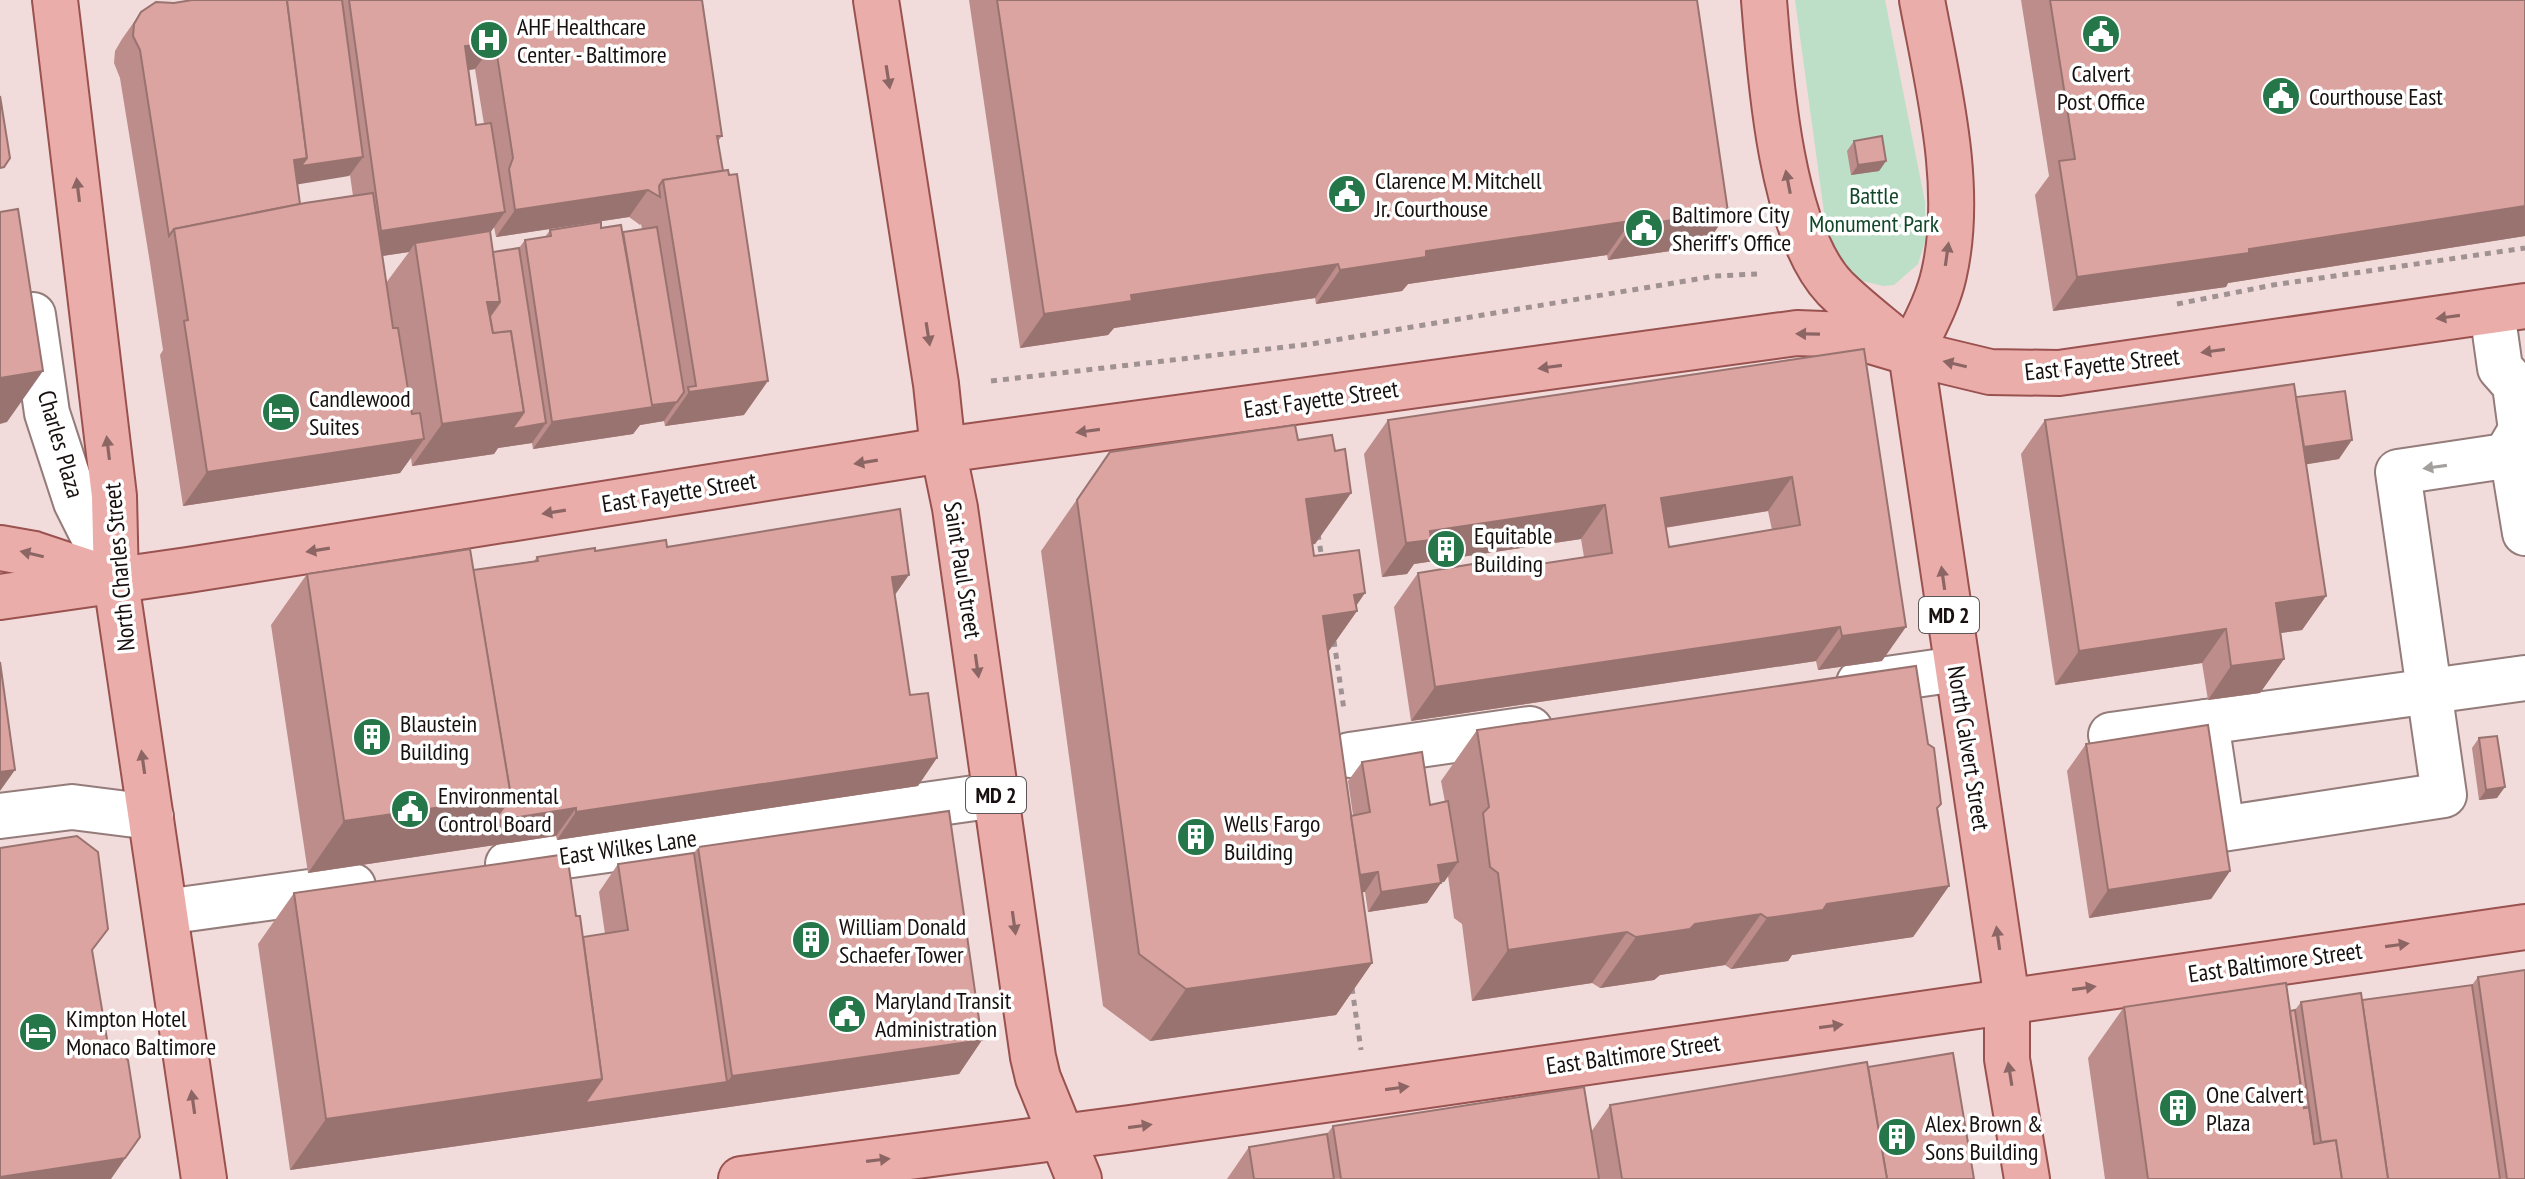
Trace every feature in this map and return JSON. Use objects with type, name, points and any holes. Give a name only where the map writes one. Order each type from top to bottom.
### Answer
[{"type":"main road","name":"North Charles Street","points":[[55,0],[114,496],[116,582],[204,1179]]},
{"type":"main road","name":"Saint Paul Street","points":[[876,0],[936,384],[943,450],[955,508],[1033,1057],[1038,1078],[1063,1136]]},
{"type":"main road","points":[[1764,0],[1775,103],[1796,218],[1811,252],[1833,286],[1911,353],[1938,295],[1944,273],[1952,198],[1922,0]]},
{"type":"main road","name":"East Fayette Street","points":[[0,597],[116,582],[943,450],[1797,333],[1850,335],[1990,372],[2059,373],[2509,308]]},
{"type":"main road","name":"North Calvert Street","points":[[1911,353],[2007,1000]]},
{"type":"main road","points":[[0,548],[34,554],[116,582]]},
{"type":"main road","name":"East Baltimore Street","points":[[741,1179],[1063,1136],[2525,927]]},
{"type":"main road","name":"MD 2","points":[[2007,1000],[2007,1059],[2027,1179]]},
{"type":"main road","name":"MD 2","points":[[1063,1136],[1079,1179]]},
{"type":"lane","name":"Charles Plaza","points":[[28,282],[47,413],[76,502],[116,582]]},
{"type":"lane","points":[[2509,308],[2500,368],[2515,385],[2521,430],[2516,452],[2525,533]]},
{"type":"lane","points":[[2206,722],[2222,829],[2444,795],[2398,472],[2516,452]]},
{"type":"lane","points":[[1818,688],[1957,669]]},
{"type":"lane","points":[[2111,735],[2525,678]]},
{"type":"lane","points":[[1350,755],[1568,724]]},
{"type":"lane","name":"East Wilkes Lane","points":[[471,869],[996,795]]},
{"type":"lane","points":[[0,816],[72,807],[151,817]]},
{"type":"lane","points":[[165,912],[394,880]]},
{"type":"lane","points":[[1554,1065],[1561,1108]]},
{"type":"path","points":[[2166,307],[2273,285],[2525,248]]},
{"type":"path","points":[[991,381],[1311,344],[1715,276],[1757,274]]},
{"type":"shaded area","points":[[0,0],[2525,0],[2525,1179],[0,1179]]},
{"type":"green space","name":"Battle Monument Park","points":[[1795,0],[1885,0],[1925,202],[1925,242],[1918,264],[1894,285],[1883,286],[1855,279],[1830,256]]},
{"type":"building","points":[[287,0],[307,158],[294,160],[300,204],[174,229],[169,236],[140,50],[133,36],[134,24],[141,12],[156,2]]},
{"type":"building","points":[[287,0],[342,0],[363,157],[301,166],[307,158]]},
{"type":"building","points":[[349,0],[702,0],[722,136],[717,136],[723,171],[663,180],[659,186],[660,197],[648,190],[515,210],[509,169],[513,158],[495,42],[465,46],[476,125],[491,123],[505,212],[381,231]]},
{"type":"building","name":"Clarence M. Mitchell Jr. Courthouse","points":[[997,0],[1697,0],[1728,212],[1632,226],[1631,221],[1426,251],[1426,257],[1340,270],[1338,264],[1131,295],[1132,301],[1044,314]]},
{"type":"building","name":"Courthouse East","points":[[2050,0],[2525,0],[2525,206],[2249,249],[2249,253],[2077,277],[2059,161],[2075,159]]},
{"type":"building","points":[[0,96],[10,158],[0,168]]},
{"type":"building","points":[[1882,136],[1886,161],[1858,165],[1854,141]]},
{"type":"building","points":[[728,170],[729,175],[737,174],[768,381],[689,392],[688,387],[696,386],[663,180]]},
{"type":"building","points":[[373,193],[393,328],[398,328],[412,414],[420,413],[424,439],[207,472],[184,321],[188,320],[174,229]]},
{"type":"building","points":[[18,209],[43,371],[0,378],[0,212]]},
{"type":"building","points":[[601,222],[601,228],[621,225],[653,407],[552,422],[525,240],[551,236],[550,230]]},
{"type":"building","points":[[657,227],[684,392],[677,402],[652,405],[623,232]]},
{"type":"building","points":[[490,231],[500,302],[487,302],[493,333],[511,331],[524,412],[442,424],[415,243]]},
{"type":"building","points":[[519,248],[546,423],[512,429],[524,412],[511,331],[493,333],[490,316],[500,302],[493,252]]},
{"type":"building","name":"Equitable Building","points":[[1864,349],[1906,627],[1842,636],[1840,627],[1435,687],[1418,573],[1479,563],[1481,573],[1612,553],[1605,505],[1430,531],[1431,540],[1406,543],[1388,420]],"holes":[[[1792,477],[1800,525],[1669,547],[1661,498]]]},
{"type":"building","points":[[2294,384],[2326,596],[2276,603],[2284,659],[2231,666],[2226,629],[2079,651],[2045,420]]},
{"type":"building","points":[[2345,391],[2352,440],[2304,447],[2296,397]]},
{"type":"building","name":"Wells Fargo Building","points":[[1295,425],[1298,440],[1332,435],[1335,451],[1345,449],[1351,493],[1306,499],[1314,556],[1359,550],[1365,593],[1354,595],[1357,611],[1323,616],[1372,963],[1186,989],[1139,954],[1077,500],[1110,452]]},
{"type":"building","points":[[900,509],[909,575],[892,577],[910,695],[928,693],[937,758],[576,812],[576,808],[494,821],[511,797],[473,570],[538,561],[537,557],[595,548],[595,551],[666,540],[667,547]]},
{"type":"building","name":"Blaustein Building","points":[[470,549],[511,797],[344,821],[307,574]]},
{"type":"building","points":[[0,662],[15,770],[0,772]]},
{"type":"building","points":[[1916,666],[1928,744],[1934,748],[1941,804],[1937,808],[1949,886],[1827,904],[1823,910],[1767,918],[1761,914],[1636,937],[1627,932],[1508,950],[1498,873],[1490,867],[1483,813],[1489,807],[1477,730]]},
{"type":"building","points":[[2208,725],[2230,871],[2108,890],[2086,744]]},
{"type":"building","points":[[2497,736],[2505,787],[2486,790],[2479,738]]},
{"type":"building","points":[[1422,752],[1430,805],[1448,801],[1458,862],[1438,865],[1441,883],[1381,892],[1378,872],[1360,875],[1351,816],[1370,812],[1362,762]]},
{"type":"building","name":"William Donald Schaefer Tower","points":[[949,811],[982,1040],[732,1076],[698,847]]},
{"type":"building","name":"Kimpton Hotel Monaco Baltimore","points":[[77,836],[98,852],[108,929],[92,950],[108,1045],[128,1060],[140,1137],[125,1158],[0,1177],[0,848]]},
{"type":"building","points":[[694,853],[727,1082],[585,1103],[602,1079],[583,937],[628,930],[618,864]]},
{"type":"building","points":[[567,854],[576,916],[580,916],[602,1079],[326,1119],[294,893]]},
{"type":"building","points":[[2525,970],[2525,1179],[2507,1179],[2478,977]]},
{"type":"building","points":[[2286,983],[2304,1108],[2309,1107],[2314,1144],[2336,1140],[2342,1179],[2148,1179],[2124,1007]]},
{"type":"building","points":[[2472,985],[2500,1179],[2388,1179],[2362,1000]]},
{"type":"building","points":[[2361,993],[2388,1179],[2342,1179],[2336,1140],[2321,1142],[2301,1002]]},
{"type":"building","points":[[2295,1010],[2313,1134],[2313,1135],[2309,1107],[2304,1108],[2290,1011]]},
{"type":"building","points":[[1953,1053],[1974,1179],[1887,1179],[1868,1067]]},
{"type":"building","points":[[1867,1062],[1887,1179],[1622,1179],[1610,1105]]},
{"type":"building","points":[[1584,1087],[1599,1179],[1341,1179],[1333,1126]]},
{"type":"building","points":[[1327,1134],[1334,1179],[1254,1179],[1249,1147]]},
{"type":"place","name":"Calvert Post Office","points":[[2101,34]]},
{"type":"place","name":"AHF Healthcare Center - Baltimore","points":[[489,40]]},
{"type":"place","name":"Courthouse East","points":[[2281,96]]},
{"type":"place","name":"Clarence M. Mitchell Jr. Courthouse","points":[[1347,194]]},
{"type":"place","name":"Baltimore City Sheriff's Office","points":[[1644,228]]},
{"type":"place","name":"Candlewood Suites","points":[[281,412]]},
{"type":"place","name":"Equitable Building","points":[[1446,549]]},
{"type":"place","name":"Blaustein Building","points":[[372,737]]},
{"type":"place","name":"Environmental Control Board","points":[[410,809]]},
{"type":"place","name":"Wells Fargo Building","points":[[1196,837]]},
{"type":"place","name":"William Donald Schaefer Tower","points":[[811,940]]},
{"type":"place","name":"Maryland Transit Administration","points":[[847,1014]]},
{"type":"place","name":"Kimpton Hotel Monaco Baltimore","points":[[38,1032]]},
{"type":"place","name":"One Calvert Plaza","points":[[2178,1108]]},
{"type":"place","name":"Alex. Brown & Sons Building","points":[[1897,1137]]}]
